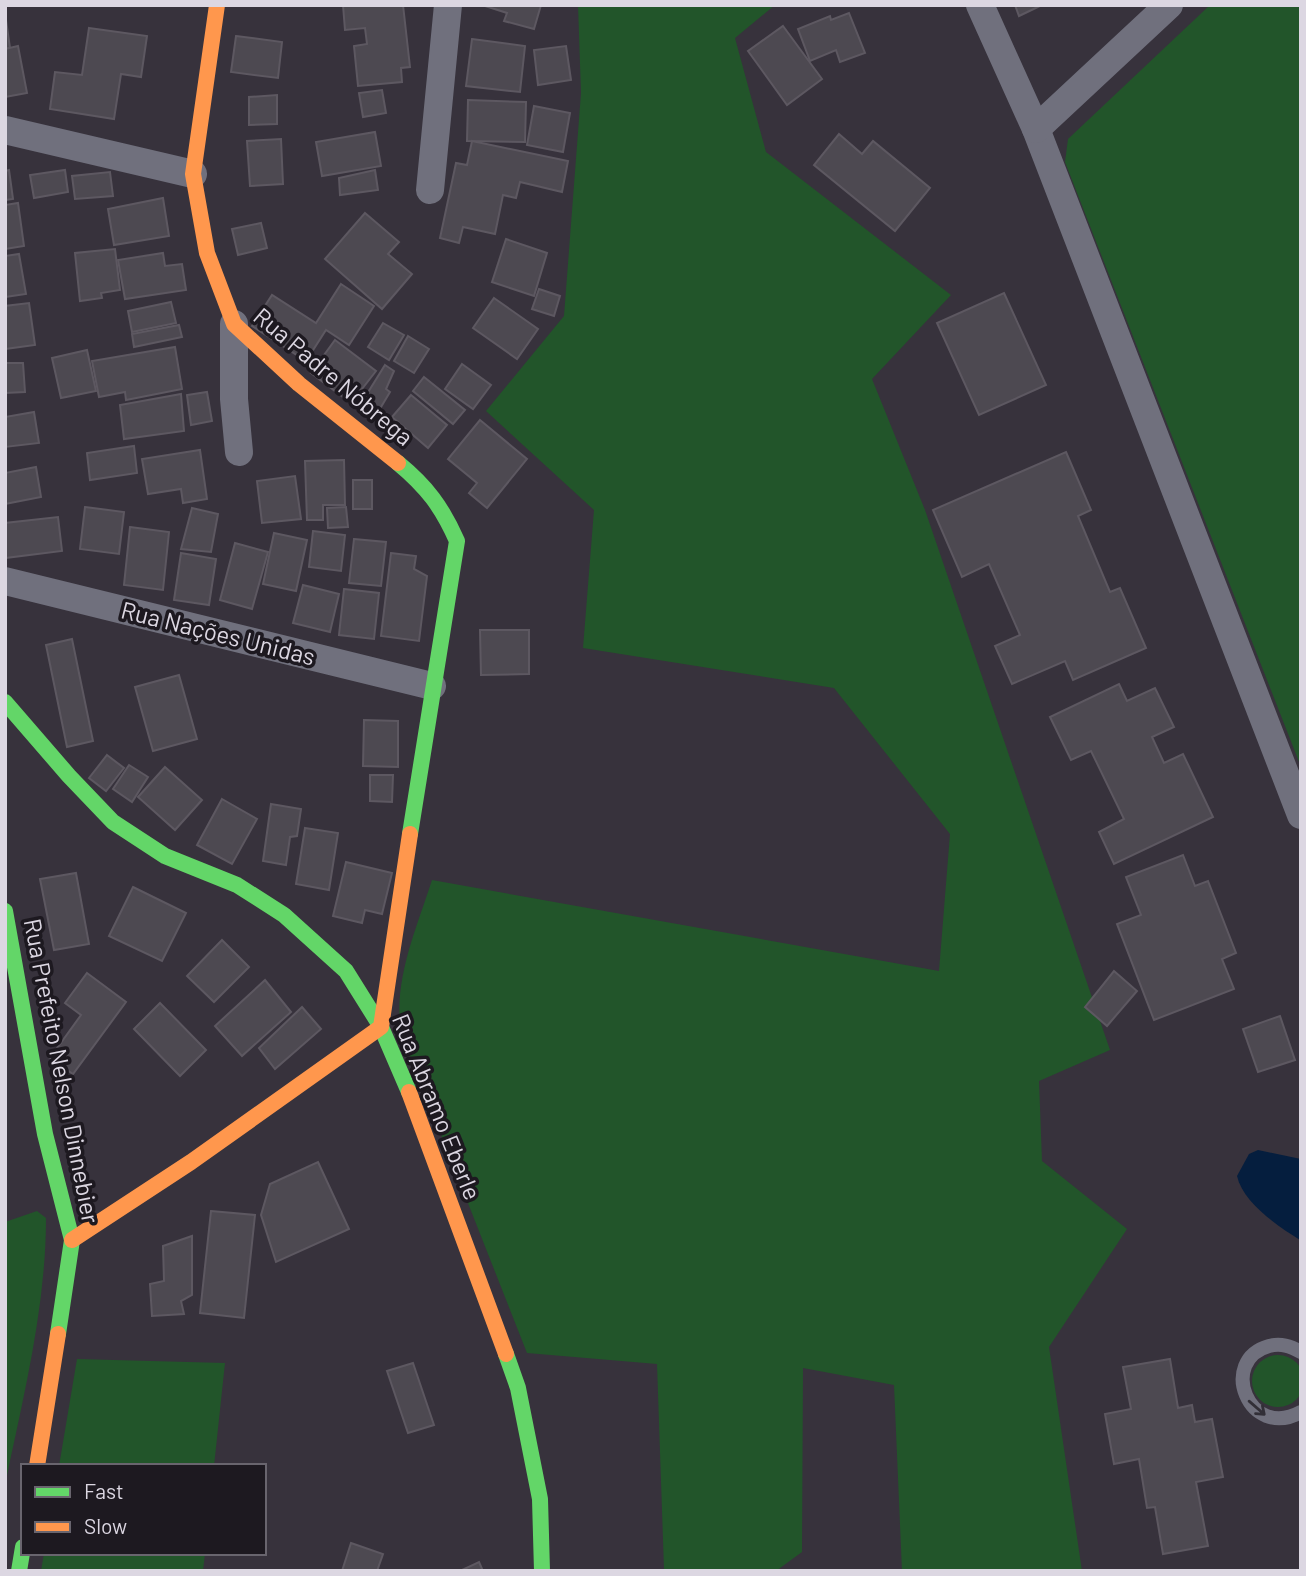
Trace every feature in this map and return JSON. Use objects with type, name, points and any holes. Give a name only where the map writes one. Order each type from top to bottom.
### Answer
[{"type":"street","name":"Rua Padre Nóbrega","points":[[217,5],[193,174],[207,253],[234,324],[299,384],[419,480],[444,511],[457,541],[432,686],[381,1027]]},
{"type":"street","points":[[430,190],[448,5]]},
{"type":"street","points":[[980,5],[1036,129],[1301,815]]},
{"type":"street","points":[[1036,129],[1169,5]]},
{"type":"street","points":[[5,130],[193,174]]},
{"type":"street","points":[[234,324],[234,399],[239,452]]},
{"type":"street","name":"Rua Nações Unidas","points":[[5,581],[432,686]]},
{"type":"street","name":"Rua Abramo Eberle","points":[[5,702],[113,822],[165,856],[237,885],[284,915],[346,971],[381,1027],[421,1119],[518,1388],[540,1499],[542,1571]]},
{"type":"street","name":"Rua Prefeito Nelson Dinnebier","points":[[5,911],[17,1054],[45,1134],[72,1240]]},
{"type":"street","points":[[37,1464],[72,1240],[191,1162],[381,1027]]},
{"type":"lane","points":[[1300,1351],[1288,1346],[1263,1348],[1253,1355],[1242,1378],[1243,1391],[1256,1411],[1278,1419],[1301,1412]]},
{"type":"green space","points":[[578,5],[775,5],[735,38],[766,152],[951,295],[872,379],[925,510],[1110,1050],[1039,1081],[1042,1161],[1127,1229],[1049,1347],[1082,1571],[902,1571],[894,1385],[803,1368],[802,1552],[776,1571],[664,1569],[657,1364],[527,1353],[401,1033],[399,1013],[403,974],[432,880],[939,971],[950,834],[834,688],[583,648],[594,510],[486,411],[564,316],[581,93]]},
{"type":"green space","points":[[1210,5],[1301,5],[1301,767],[1065,162],[1068,139]]},
{"type":"green space","points":[[37,1211],[46,1218],[42,1285],[32,1353],[5,1485],[5,1222]]},
{"type":"green space","points":[[1278,1355],[1288,1357],[1296,1363],[1302,1371],[1302,1391],[1296,1399],[1288,1405],[1278,1407],[1268,1405],[1260,1399],[1254,1391],[1252,1381],[1254,1371],[1260,1363],[1268,1357]]},
{"type":"green space","points":[[77,1359],[225,1363],[214,1464],[59,1464]]},
{"type":"green space","points":[[44,1555],[205,1555],[203,1571],[41,1571]]},
{"type":"water","points":[[1258,1150],[1301,1159],[1300,1240],[1263,1213],[1241,1186],[1237,1176],[1249,1154]]},
{"type":"building","points":[[343,5],[403,5],[410,67],[401,68],[402,82],[358,86],[354,46],[367,44],[365,28],[345,30]]},
{"type":"building","points":[[482,5],[541,5],[534,29],[504,21],[507,13]]},
{"type":"building","points":[[1015,5],[1042,5],[1019,16]]},
{"type":"building","points":[[5,13],[10,48],[5,49]]},
{"type":"building","points":[[849,13],[865,53],[840,62],[836,50],[810,61],[798,29],[830,16],[831,20]]},
{"type":"building","points":[[783,26],[822,79],[787,105],[748,51]]},
{"type":"building","points":[[89,28],[147,36],[141,77],[121,74],[114,119],[50,109],[55,72],[82,75]]},
{"type":"building","points":[[236,36],[282,42],[278,78],[231,72]]},
{"type":"building","points":[[472,39],[525,46],[520,92],[466,86]]},
{"type":"building","points":[[18,46],[27,93],[5,97],[5,49]]},
{"type":"building","points":[[566,46],[571,80],[538,85],[534,50]]},
{"type":"building","points":[[382,90],[386,113],[363,117],[359,93]]},
{"type":"building","points":[[277,95],[277,124],[249,125],[249,97]]},
{"type":"building","points":[[468,100],[526,102],[525,142],[467,141]]},
{"type":"building","points":[[534,106],[570,113],[563,152],[527,145]]},
{"type":"building","points":[[375,132],[381,166],[322,176],[316,142]]},
{"type":"building","points":[[839,134],[862,154],[873,141],[930,188],[895,231],[814,165]]},
{"type":"building","points":[[281,139],[283,184],[250,186],[247,141]]},
{"type":"building","points":[[472,141],[568,161],[562,192],[520,182],[516,198],[503,195],[495,234],[463,227],[459,243],[440,238],[456,163],[467,165]]},
{"type":"building","points":[[9,170],[13,199],[5,200],[5,171]]},
{"type":"building","points":[[65,170],[68,192],[34,198],[30,175]]},
{"type":"building","points":[[375,170],[378,190],[340,195],[339,178]]},
{"type":"building","points":[[110,172],[113,196],[75,199],[72,176]]},
{"type":"building","points":[[163,198],[169,236],[114,245],[108,209]]},
{"type":"building","points":[[18,203],[24,246],[5,249],[5,205]]},
{"type":"building","points":[[365,213],[399,242],[388,254],[412,274],[382,309],[325,259]]},
{"type":"building","points":[[261,223],[267,248],[238,255],[232,229]]},
{"type":"building","points":[[506,239],[547,253],[534,296],[492,282]]},
{"type":"building","points":[[115,249],[120,290],[101,293],[102,298],[80,301],[75,253]]},
{"type":"building","points":[[163,253],[165,266],[182,264],[186,290],[125,299],[118,260]]},
{"type":"building","points":[[19,254],[26,294],[5,297],[5,256]]},
{"type":"building","points":[[341,284],[374,306],[349,345],[326,330],[306,361],[252,326],[272,295],[316,323]]},
{"type":"building","points":[[539,289],[560,296],[554,316],[532,309]]},
{"type":"building","points":[[1004,293],[1046,385],[979,415],[937,323]]},
{"type":"building","points":[[494,298],[538,329],[517,359],[473,328]]},
{"type":"building","points":[[171,302],[176,323],[132,332],[128,311]]},
{"type":"building","points":[[29,303],[35,345],[5,349],[5,306]]},
{"type":"building","points":[[383,323],[404,335],[389,360],[368,347]]},
{"type":"building","points":[[179,325],[182,337],[134,347],[132,334]]},
{"type":"building","points":[[408,336],[429,349],[414,373],[394,361]]},
{"type":"building","points":[[335,340],[376,371],[351,403],[311,373]]},
{"type":"building","points":[[175,347],[182,389],[126,400],[125,392],[99,397],[92,361]]},
{"type":"building","points":[[87,350],[96,391],[61,398],[52,358]]},
{"type":"building","points":[[5,363],[23,363],[25,392],[5,393]]},
{"type":"building","points":[[462,364],[491,385],[473,409],[445,389]]},
{"type":"building","points":[[385,365],[394,371],[386,389],[390,392],[378,412],[362,402]]},
{"type":"building","points":[[424,377],[465,410],[453,424],[413,391]]},
{"type":"building","points":[[207,392],[212,421],[191,425],[187,395]]},
{"type":"building","points":[[181,394],[184,431],[124,439],[120,405]]},
{"type":"building","points":[[411,395],[447,425],[428,448],[392,417]]},
{"type":"building","points":[[34,412],[39,443],[5,447],[5,417]]},
{"type":"building","points":[[480,420],[527,459],[487,508],[469,493],[477,483],[448,459]]},
{"type":"building","points":[[134,446],[137,473],[90,480],[87,453]]},
{"type":"building","points":[[200,450],[207,499],[183,503],[181,489],[148,494],[142,459]]},
{"type":"building","points":[[1066,452],[1091,510],[1078,516],[1110,592],[1120,588],[1146,648],[1073,680],[1065,661],[1012,684],[995,646],[1020,635],[989,564],[962,577],[933,510]]},
{"type":"building","points":[[344,460],[345,505],[323,505],[323,520],[307,520],[305,461]]},
{"type":"building","points":[[36,467],[41,497],[5,504],[5,473]]},
{"type":"building","points":[[295,476],[301,519],[262,523],[257,481]]},
{"type":"building","points":[[353,480],[372,480],[372,509],[353,509]]},
{"type":"building","points":[[85,507],[124,512],[119,554],[80,549]]},
{"type":"building","points":[[346,507],[348,527],[328,528],[327,508]]},
{"type":"building","points":[[192,508],[218,514],[211,552],[181,549]]},
{"type":"building","points":[[58,517],[62,551],[5,558],[5,523]]},
{"type":"building","points":[[130,527],[169,532],[163,590],[124,585]]},
{"type":"building","points":[[313,531],[345,535],[341,571],[309,567]]},
{"type":"building","points":[[274,533],[307,540],[296,591],[263,584]]},
{"type":"building","points":[[354,539],[386,542],[381,586],[349,583]]},
{"type":"building","points":[[235,543],[268,552],[252,609],[220,600]]},
{"type":"building","points":[[181,553],[216,559],[209,605],[174,600]]},
{"type":"building","points":[[391,553],[416,556],[414,569],[427,576],[419,641],[381,636]]},
{"type":"building","points":[[303,585],[339,594],[330,632],[293,623]]},
{"type":"building","points":[[344,589],[379,593],[374,639],[339,635]]},
{"type":"building","points":[[480,630],[529,630],[529,674],[481,675]]},
{"type":"building","points":[[72,639],[93,741],[67,747],[46,645]]},
{"type":"building","points":[[179,675],[197,739],[153,751],[135,687]]},
{"type":"building","points":[[1119,684],[1127,701],[1155,688],[1174,727],[1152,737],[1164,763],[1183,754],[1213,817],[1114,864],[1099,832],[1124,819],[1091,751],[1071,760],[1050,717]]},
{"type":"building","points":[[364,720],[398,721],[398,767],[363,766]]},
{"type":"building","points":[[107,755],[124,768],[106,791],[89,778]]},
{"type":"building","points":[[129,765],[148,777],[132,802],[113,789]]},
{"type":"building","points":[[165,767],[202,800],[175,830],[138,797]]},
{"type":"building","points":[[370,775],[393,775],[392,802],[370,801]]},
{"type":"building","points":[[222,799],[257,819],[232,864],[197,845]]},
{"type":"building","points":[[271,804],[301,809],[297,836],[290,837],[286,865],[263,861]]},
{"type":"building","points":[[305,828],[338,833],[329,890],[296,884]]},
{"type":"building","points":[[1183,855],[1195,886],[1208,881],[1236,953],[1222,959],[1234,989],[1154,1020],[1117,924],[1141,915],[1126,877]]},
{"type":"building","points":[[346,862],[392,873],[382,914],[365,910],[362,923],[333,916]]},
{"type":"building","points":[[76,873],[89,944],[54,950],[40,879]]},
{"type":"building","points":[[133,887],[186,913],[162,961],[109,936]]},
{"type":"building","points":[[222,940],[249,967],[214,1002],[187,976]]},
{"type":"building","points":[[1114,971],[1137,991],[1107,1026],[1085,1007]]},
{"type":"building","points":[[87,973],[126,1002],[73,1074],[50,1058],[81,1015],[65,1003]]},
{"type":"building","points":[[265,980],[291,1012],[242,1056],[215,1026]]},
{"type":"building","points":[[160,1003],[206,1050],[180,1076],[134,1029]]},
{"type":"building","points":[[302,1007],[321,1029],[275,1069],[259,1048]]},
{"type":"building","points":[[1280,1016],[1295,1060],[1258,1072],[1243,1029]]},
{"type":"building","points":[[318,1162],[349,1229],[276,1262],[261,1215],[270,1184]]},
{"type":"building","points":[[211,1211],[255,1215],[244,1318],[200,1313]]},
{"type":"building","points":[[192,1236],[192,1295],[181,1301],[184,1314],[152,1316],[150,1284],[164,1281],[163,1246]]},
{"type":"building","points":[[1170,1359],[1178,1408],[1192,1405],[1195,1422],[1212,1419],[1223,1477],[1196,1482],[1208,1546],[1163,1554],[1155,1507],[1147,1508],[1139,1459],[1114,1464],[1105,1414],[1131,1409],[1123,1367]]},
{"type":"building","points":[[413,1363],[434,1425],[408,1433],[387,1371]]},
{"type":"building","points":[[351,1543],[383,1554],[377,1571],[342,1571]]},
{"type":"building","points":[[479,1562],[483,1571],[460,1571]]},
{"type":"traffic: fast","points":[[398,463],[433,498],[457,541],[410,834]]},
{"type":"traffic: fast","points":[[5,702],[113,822],[165,856],[237,885],[284,915],[346,971],[381,1027],[409,1092]]},
{"type":"traffic: fast","points":[[5,911],[45,1134],[72,1240],[58,1334]]},
{"type":"traffic: fast","points":[[506,1354],[518,1388],[540,1499],[542,1571]]},
{"type":"traffic: fast","points":[[19,1571],[22,1555]]},
{"type":"traffic: slow","points":[[217,5],[193,174],[207,253],[234,324],[299,384],[398,463]]},
{"type":"traffic: slow","points":[[72,1240],[191,1162],[381,1027],[410,834]]},
{"type":"traffic: slow","points":[[409,1092],[506,1354]]},
{"type":"traffic: slow","points":[[37,1464],[58,1334]]}]
